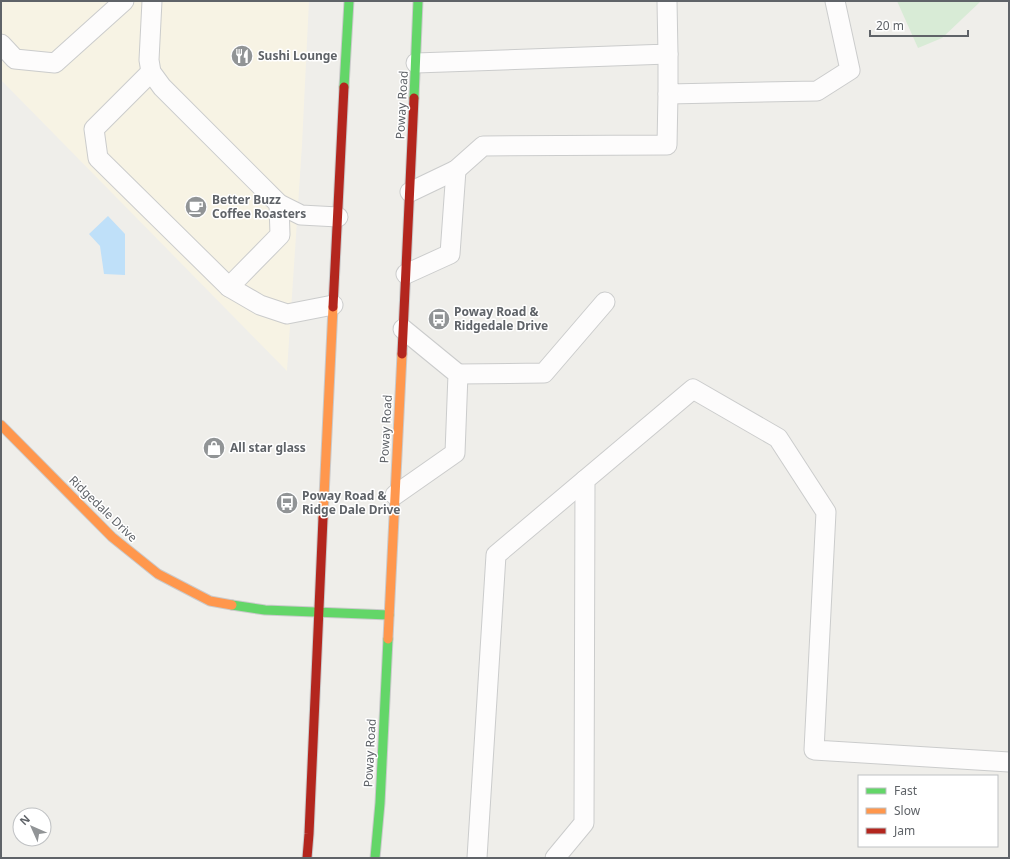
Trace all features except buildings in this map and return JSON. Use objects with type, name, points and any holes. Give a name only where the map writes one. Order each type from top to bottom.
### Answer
[{"type":"main road","points":[[307,858],[349,1]]},
{"type":"main road","name":"Poway Road","points":[[375,858],[380,803],[418,1]]},
{"type":"main road","name":"Ridgedale Drive","points":[[1,425],[112,537],[158,574],[210,601],[265,610],[389,615]]},
{"type":"lane","points":[[1,44],[15,59],[55,63],[124,1]]},
{"type":"lane","points":[[152,1],[149,60],[151,72],[162,87],[279,204],[301,215],[338,217]]},
{"type":"lane","points":[[410,192],[456,170],[483,146],[667,145],[667,1]]},
{"type":"lane","points":[[668,94],[817,91],[850,70],[835,1]]},
{"type":"lane","points":[[416,63],[668,54]]},
{"type":"lane","points":[[151,72],[94,129],[98,158],[229,287],[260,305],[287,314],[333,305]]},
{"type":"lane","points":[[406,274],[450,254],[456,170]]},
{"type":"lane","points":[[229,287],[280,236],[279,204]]},
{"type":"lane","points":[[403,329],[458,374],[544,373],[605,302]]},
{"type":"lane","points":[[395,495],[456,453],[458,374]]},
{"type":"lane","points":[[477,858],[496,555],[693,389],[778,438],[826,512],[814,750],[1009,762]]},
{"type":"lane","points":[[555,858],[584,823],[585,480]]},
{"type":"shaded area","points":[[1,1],[309,1],[302,145],[287,371],[1,80]]},
{"type":"green space","points":[[897,1],[981,1],[942,38],[918,48]]},
{"type":"water","points":[[108,216],[125,234],[125,275],[104,274],[100,246],[89,234]]},
{"type":"traffic: fast","points":[[344,87],[349,1]]},
{"type":"traffic: fast","points":[[414,98],[418,1]]},
{"type":"traffic: fast","points":[[232,605],[265,610],[389,615]]},
{"type":"traffic: fast","points":[[375,858],[380,803],[388,639]]},
{"type":"traffic: slow","points":[[323,518],[333,307]]},
{"type":"traffic: slow","points":[[388,639],[402,354]]},
{"type":"traffic: slow","points":[[1,425],[112,537],[158,574],[210,601],[232,605]]},
{"type":"traffic: jam","points":[[333,307],[344,87]]},
{"type":"traffic: jam","points":[[402,354],[414,98]]},
{"type":"traffic: jam","points":[[307,858],[323,518]]},
{"type":"place","name":"Sushi Lounge","points":[[242,56]]},
{"type":"place","name":"Better Buzz Coffee Roasters","points":[[196,207]]},
{"type":"place","name":"Poway Road & Ridgedale Drive","points":[[439,319]]},
{"type":"place","name":"All star glass","points":[[214,448]]},
{"type":"place","name":"Poway Road & Ridge Dale Drive","points":[[287,503]]}]
